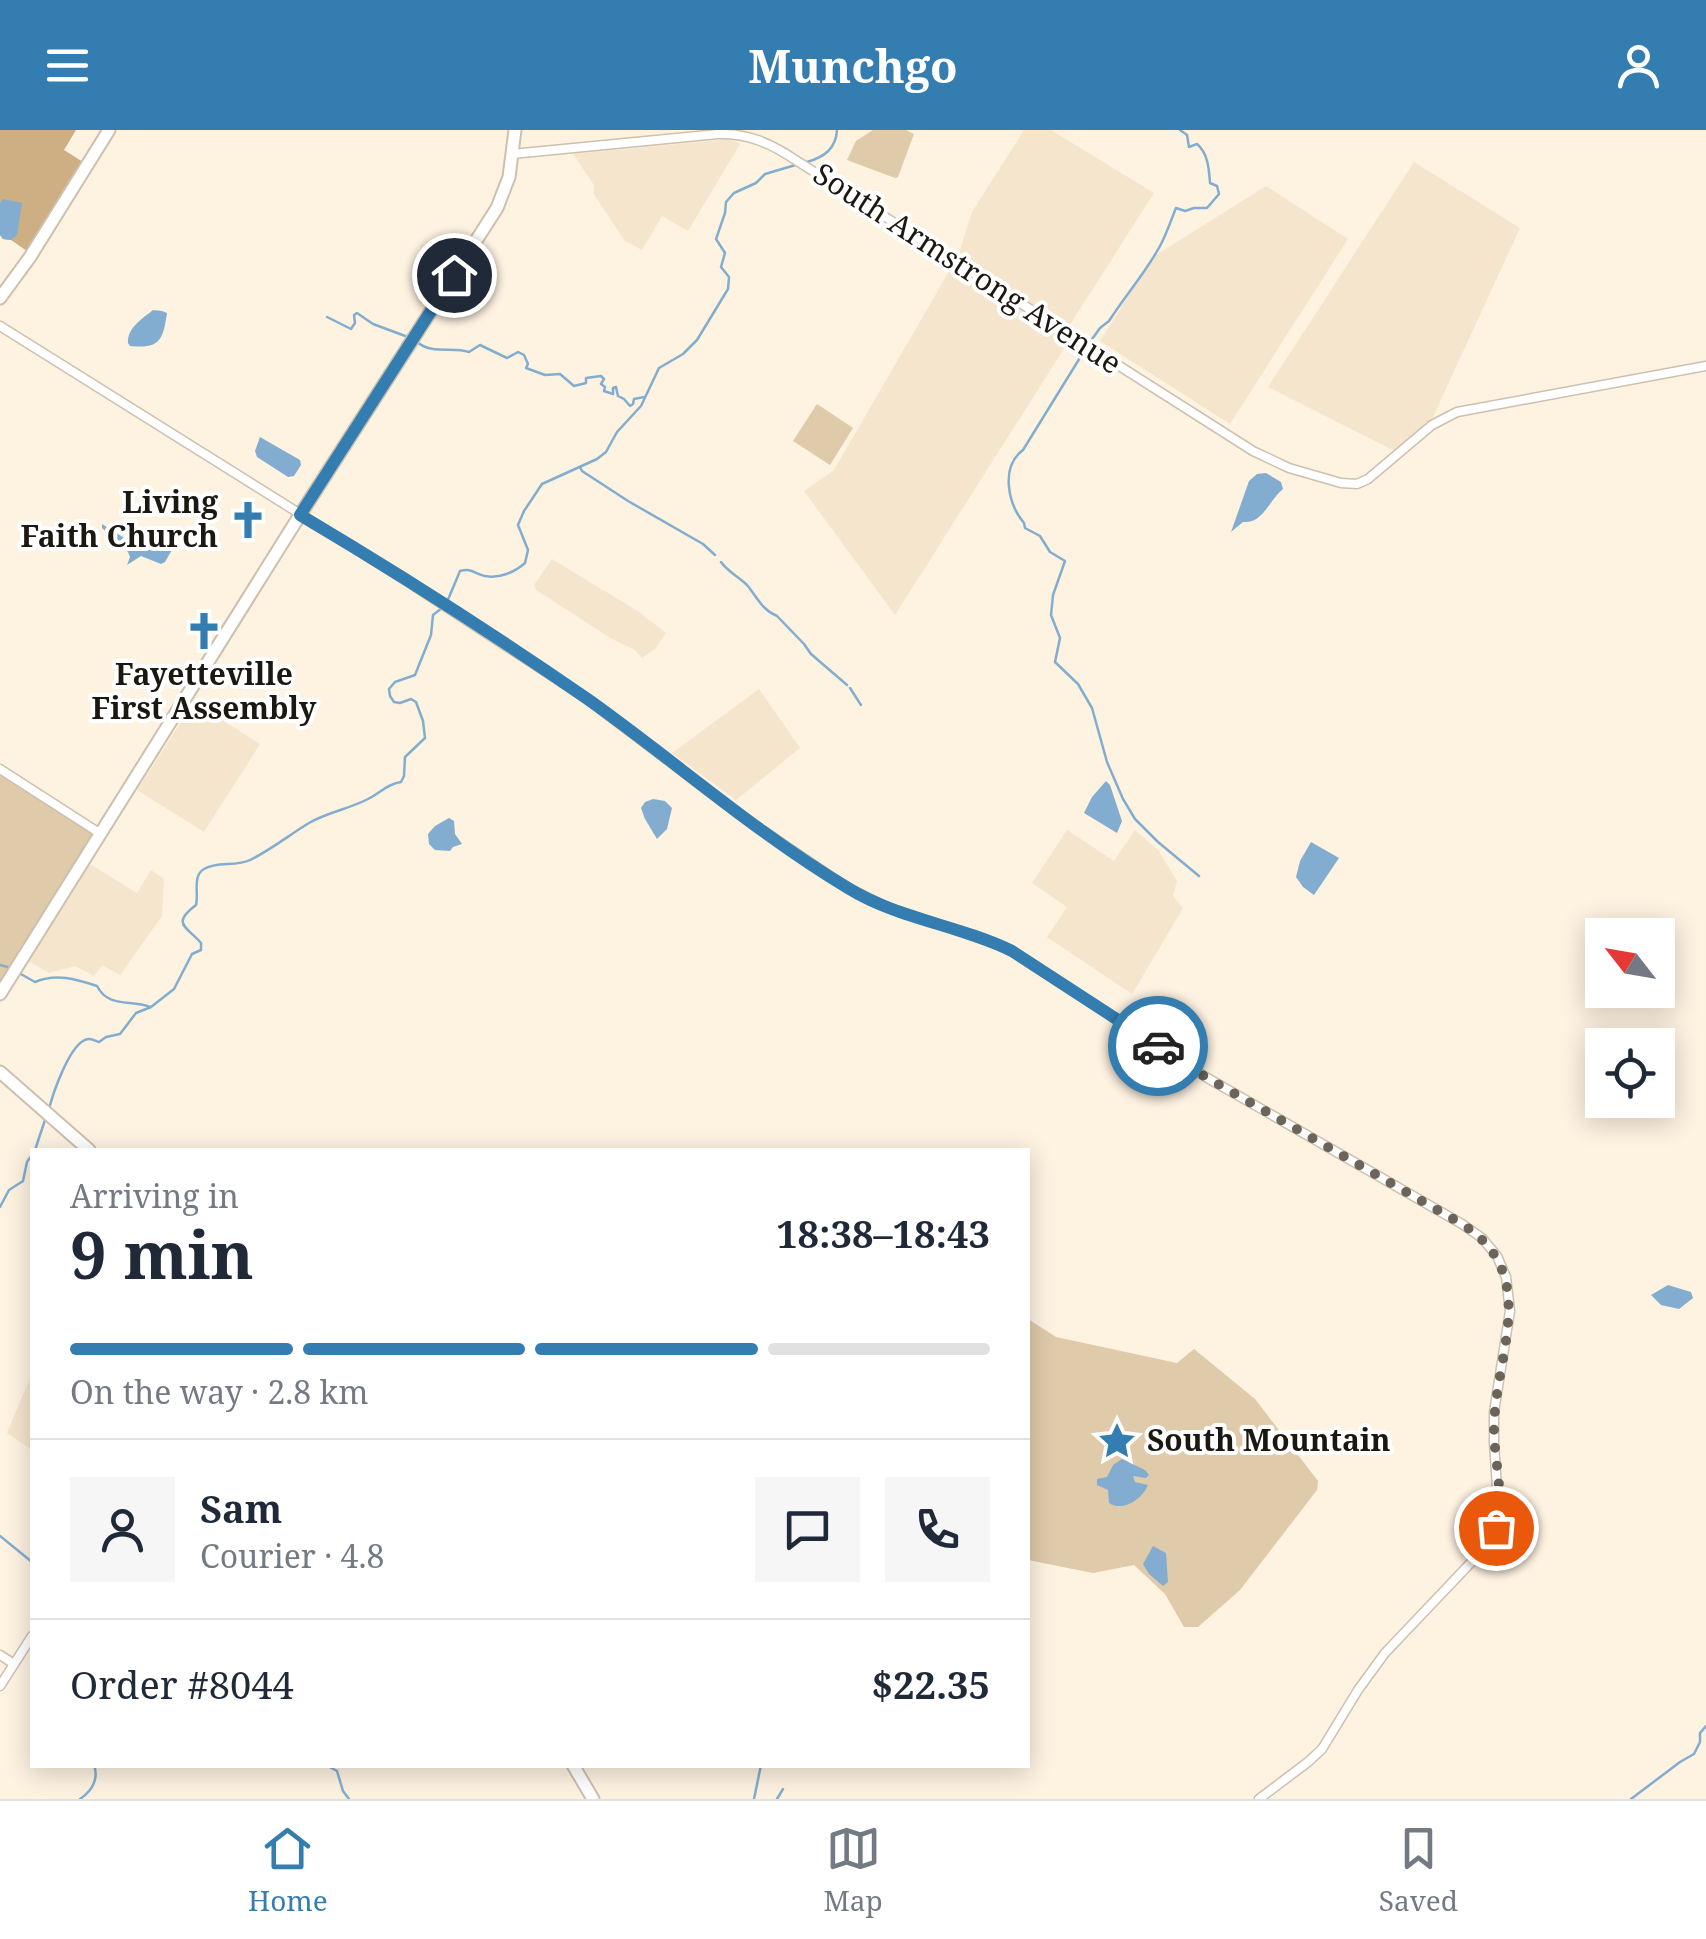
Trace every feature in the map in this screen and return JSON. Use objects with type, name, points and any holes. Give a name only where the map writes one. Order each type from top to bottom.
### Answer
[{"type":"main road","points":[[0,298],[109,130]]},
{"type":"main road","points":[[0,994],[498,208],[506,186],[515,132]]},
{"type":"main road","points":[[0,1072],[87,1148]]},
{"type":"main road","points":[[575,1768],[593,1799]]},
{"type":"street","points":[[515,132],[522,147],[533,152]]},
{"type":"street","name":"South Armstrong Avenue","points":[[512,154],[728,134],[758,139],[1252,452],[1289,468],[1353,485],[1368,479],[1438,421],[1457,412],[1706,366]]},
{"type":"street","points":[[0,326],[450,609],[587,700],[766,834],[848,888],[887,907],[1012,951],[1204,1076],[1462,1224],[1489,1246],[1506,1276],[1510,1311],[1494,1412],[1499,1518],[1493,1536],[1384,1653],[1322,1749],[1259,1799]]},
{"type":"street","points":[[0,769],[102,834]]},
{"type":"street","points":[[0,1686],[30,1639]]},
{"type":"street","points":[[0,1655],[14,1664]]},
{"type":"shaded area","points":[[0,130],[76,130],[64,150],[83,162],[27,251],[0,235]]},
{"type":"shaded area","points":[[873,130],[906,130],[914,134],[898,177],[847,160],[856,141]]},
{"type":"shaded area","points":[[1024,130],[1051,130],[1154,193],[1066,331],[1072,336],[895,615],[804,491],[834,470],[958,256],[972,212]]},
{"type":"shaded area","points":[[732,139],[740,144],[688,231],[662,216],[642,250],[625,241],[573,154]]},
{"type":"shaded area","points":[[1414,162],[1520,228],[1432,419],[1395,451],[1268,387]]},
{"type":"shaded area","points":[[1266,186],[1348,239],[1230,424],[1100,341],[1153,257]]},
{"type":"shaded area","points":[[817,404],[853,428],[830,465],[793,441]]},
{"type":"shaded area","points":[[552,559],[666,633],[655,649],[642,658],[536,590],[534,585]]},
{"type":"shaded area","points":[[759,689],[800,748],[736,800],[672,753]]},
{"type":"shaded area","points":[[194,702],[260,744],[204,832],[137,790]]},
{"type":"shaded area","points":[[0,769],[102,834],[0,992]]},
{"type":"shaded area","points":[[1067,830],[1114,861],[1135,830],[1158,850],[1177,881],[1173,896],[1183,908],[1132,994],[1047,937],[1067,907],[1032,883]]},
{"type":"shaded area","points":[[85,861],[137,893],[151,870],[164,879],[162,916],[120,975],[102,965],[94,976],[75,966],[49,973],[23,958]]},
{"type":"shaded area","points":[[1030,1320],[1056,1337],[1177,1363],[1194,1349],[1255,1399],[1318,1481],[1317,1490],[1240,1590],[1198,1627],[1184,1627],[1165,1594],[1134,1565],[1093,1573],[1030,1560]]},
{"type":"shaded area","points":[[30,1378],[30,1449],[7,1433]]},
{"type":"water","points":[[3,199],[22,203],[17,235],[11,240],[0,235]]},
{"type":"water","points":[[153,310],[167,313],[158,341],[148,346],[130,346],[128,338],[133,328]]},
{"type":"water","points":[[260,437],[300,460],[294,476],[288,477],[257,457]]},
{"type":"water","points":[[1266,473],[1281,482],[1283,489],[1261,515],[1231,532],[1249,481]]},
{"type":"water","points":[[102,524],[134,544],[156,531],[172,540],[173,548],[161,564],[141,556],[127,565],[128,552]]},
{"type":"water","points":[[1106,781],[1122,821],[1117,833],[1084,813]]},
{"type":"water","points":[[653,799],[665,801],[672,808],[667,829],[657,839],[641,808]]},
{"type":"water","points":[[449,818],[454,821],[455,834],[462,844],[450,851],[435,850],[429,844],[428,834]]},
{"type":"water","points":[[1311,842],[1339,858],[1314,895],[1296,877]]},
{"type":"water","points":[[1668,1285],[1691,1292],[1693,1298],[1679,1309],[1661,1305],[1651,1295]]},
{"type":"water","points":[[1122,1459],[1149,1475],[1133,1476],[1135,1482],[1148,1485],[1136,1500],[1120,1506],[1109,1503],[1108,1490],[1097,1485],[1097,1479],[1107,1477],[1113,1465]]},
{"type":"water","points":[[1153,1546],[1166,1553],[1168,1582],[1163,1586],[1143,1564]]},
{"type":"waterway","points":[[807,162],[828,151],[837,130]]},
{"type":"waterway","points":[[1090,342],[1148,265],[1176,208],[1207,208],[1219,194],[1217,186],[1210,183],[1204,152],[1197,144],[1189,147],[1187,135],[1180,130]]},
{"type":"waterway","points":[[447,602],[460,571],[496,577],[525,563],[528,550],[518,525],[542,484],[606,452],[617,432],[641,406],[659,368],[697,340],[728,289],[729,277],[721,267],[725,253],[716,239],[726,202],[765,174],[799,164]]},
{"type":"waterway","points":[[327,317],[351,329],[357,313],[373,324],[408,337]]},
{"type":"waterway","points":[[417,342],[429,348],[469,352],[480,345],[507,358],[518,352],[524,355],[526,368],[545,375],[560,374],[574,386],[586,383],[586,378],[601,376],[604,391],[613,394],[616,387],[618,396],[630,406],[634,399],[644,397]]},
{"type":"waterway","points":[[1086,348],[1011,466],[1011,496],[1025,528],[1040,536],[1050,552],[1065,561],[1053,595],[1051,615],[1060,638],[1055,662],[1078,684],[1092,708],[1107,762],[1135,819],[1199,876]]},
{"type":"waterway","points":[[580,467],[715,555]]},
{"type":"waterway","points":[[721,562],[847,685]]},
{"type":"waterway","points":[[49,1109],[62,1072],[77,1046],[87,1039],[99,1042],[120,1034],[136,1013],[174,989],[192,954],[201,950],[201,943],[183,921],[196,905],[200,872],[215,865],[250,860],[316,819],[401,782],[405,757],[425,738],[423,721],[416,702],[394,702],[389,689],[395,682],[415,675],[431,635],[433,615],[442,608]]},
{"type":"waterway","points":[[850,688],[861,705]]},
{"type":"waterway","points":[[0,965],[11,968]]},
{"type":"waterway","points":[[19,973],[35,982],[58,977],[81,981],[97,986],[114,1001],[150,1007]]},
{"type":"waterway","points":[[36,1148],[46,1117]]},
{"type":"waterway","points":[[0,1207],[9,1190],[23,1181],[30,1158]]},
{"type":"waterway","points":[[0,1536],[30,1560]]},
{"type":"waterway","points":[[1631,1799],[1694,1754],[1706,1726]]},
{"type":"waterway","points":[[80,1799],[93,1784],[95,1768]]},
{"type":"waterway","points":[[332,1768],[337,1771],[349,1799]]},
{"type":"waterway","points":[[754,1799],[760,1768]]},
{"type":"waterway","points":[[777,1799],[783,1789]]},
{"type":"way so far","points":[[1158,1046],[1462,1224],[1489,1246],[1506,1276],[1510,1311],[1494,1412],[1500,1510],[1496,1528]]},
{"type":"place","name":"Living Faith Church","points":[[248,520]]},
{"type":"place","name":"Fayetteville First Assembly","points":[[204,631]]},
{"type":"place","name":"South Mountain","points":[[1117,1441]]},
{"type":"route","points":[[454,275],[300,515],[587,700],[766,834],[848,888],[873,902],[1012,951],[1158,1046]]}]
